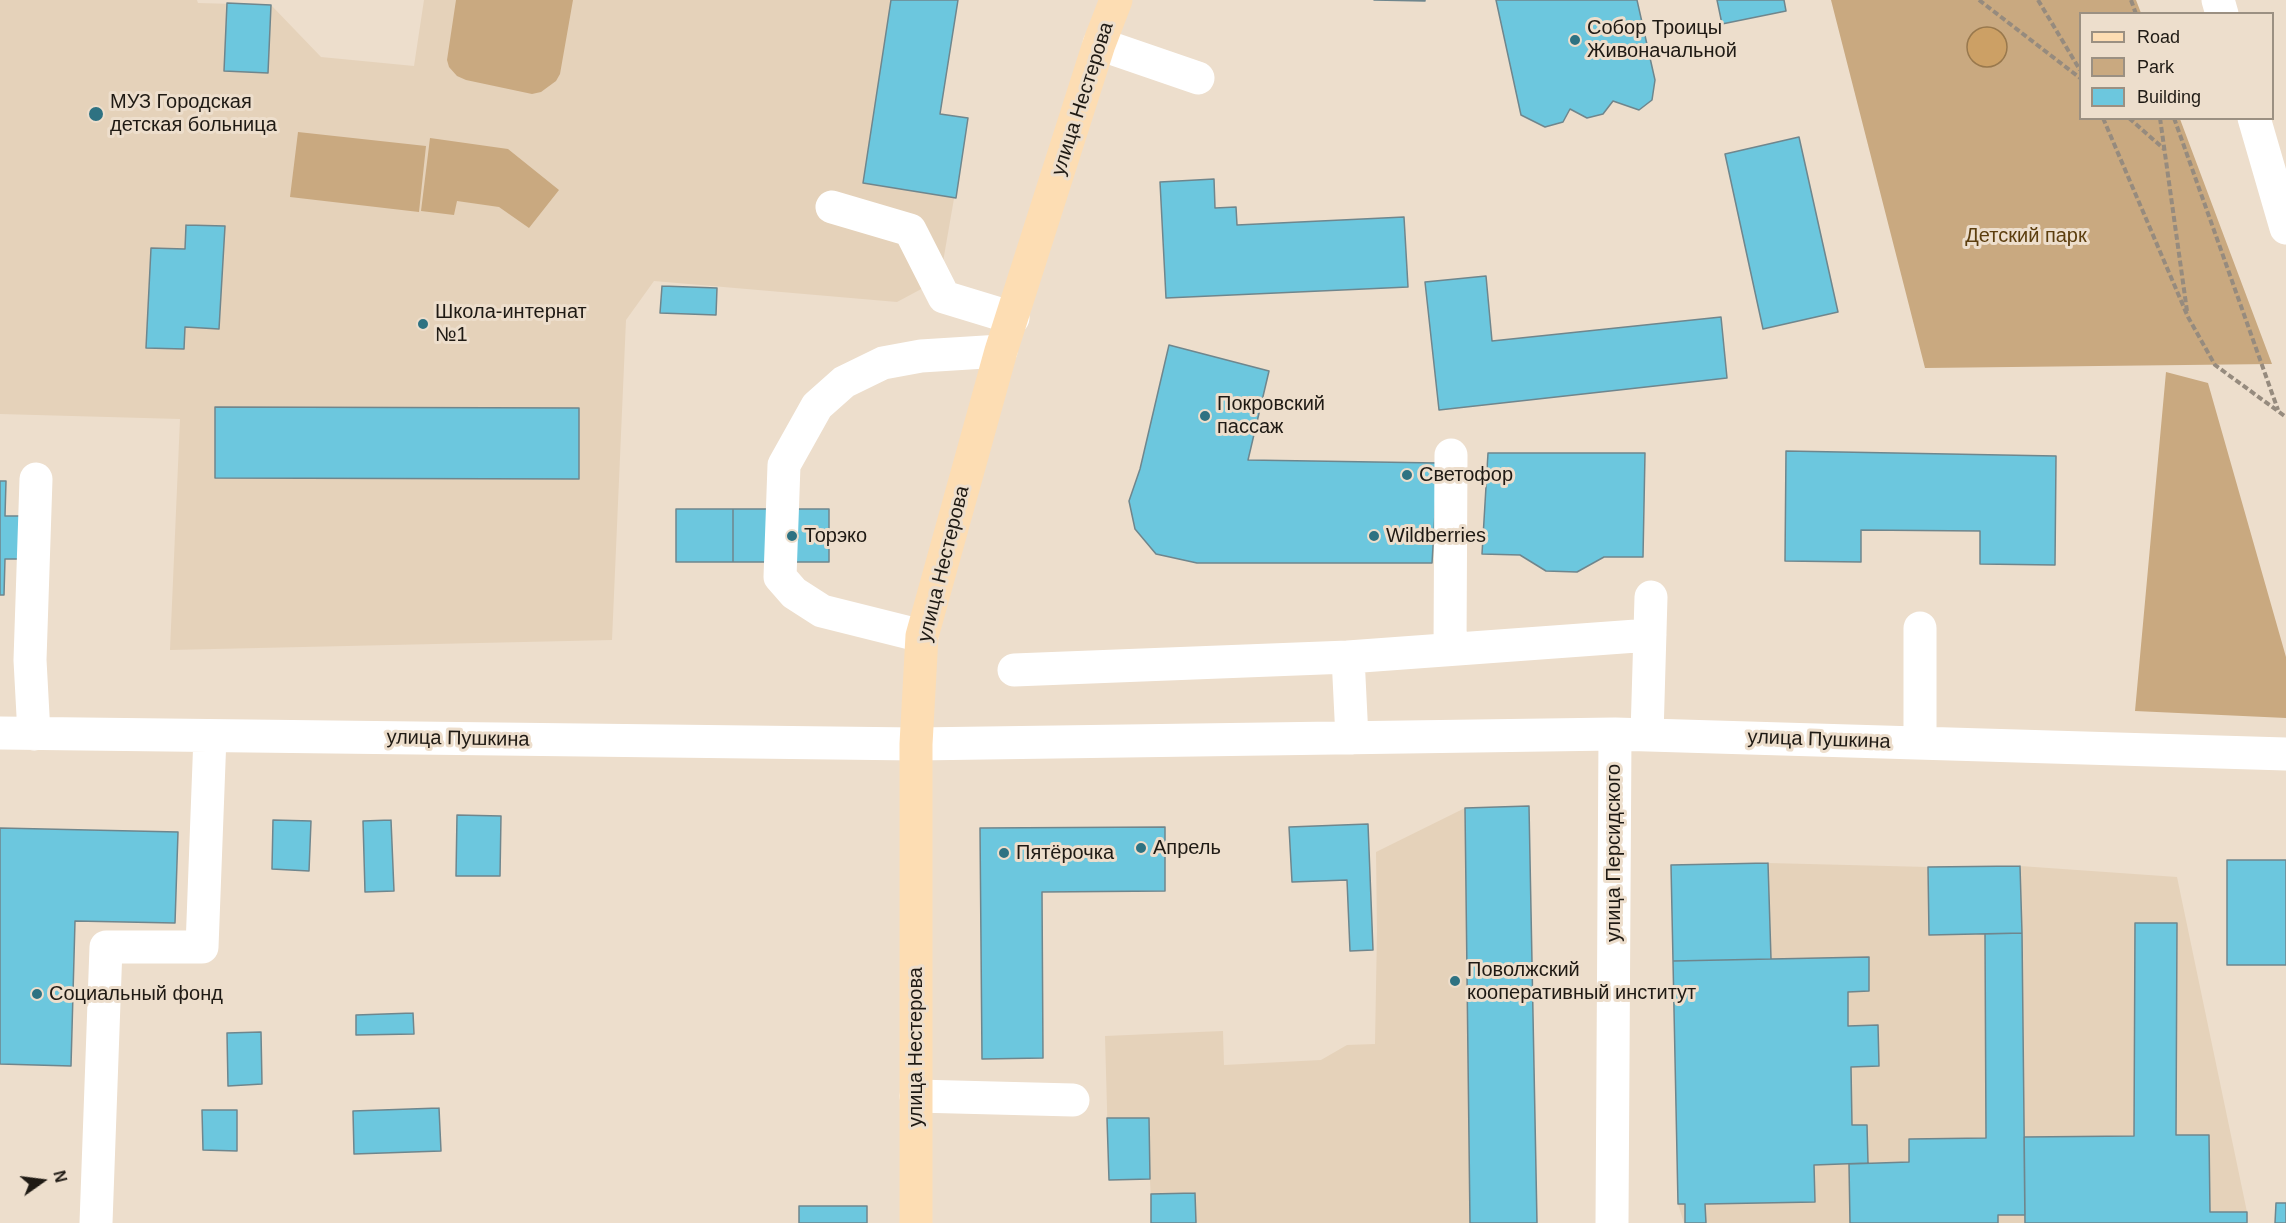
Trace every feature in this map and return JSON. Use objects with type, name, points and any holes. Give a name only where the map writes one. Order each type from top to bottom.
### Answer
[{"type":"main road","name":"улица Нестерова","points":[[916,1223],[916,744],[922,636],[1000,351],[1013,318],[1099,44],[1116,0]]},
{"type":"street","points":[[1099,44],[1198,78]]},
{"type":"street","points":[[2255,120],[2276,155],[2286,228]]},
{"type":"street","points":[[832,207],[910,230],[944,297],[1013,318]]},
{"type":"street","points":[[922,636],[822,611],[794,593],[780,577],[784,465],[817,406],[844,382],[883,363],[921,356],[1000,351]]},
{"type":"street","points":[[1450,649],[1451,455]]},
{"type":"street","points":[[34,734],[30,660],[36,478]]},
{"type":"street","points":[[1647,735],[1651,597]]},
{"type":"street","points":[[1920,628],[1920,743]]},
{"type":"street","points":[[1014,670],[1348,657],[1650,634]]},
{"type":"street","points":[[1348,657],[1352,738]]},
{"type":"street","name":"улица Пушкина","points":[[0,733],[916,744],[1615,734],[2286,754]]},
{"type":"street","name":"улица Персидского","points":[[1612,1223],[1615,734]]},
{"type":"street","points":[[96,1223],[105,947],[202,947],[210,736]]},
{"type":"street","points":[[916,1096],[1073,1101]]},
{"type":"path","points":[[1979,0],[2079,77]]},
{"type":"path","points":[[2038,0],[2079,68]]},
{"type":"path","points":[[2104,120],[2188,316],[2215,365],[2286,417]]},
{"type":"path","points":[[2131,120],[2164,149]]},
{"type":"path","points":[[2160,120],[2188,316]]},
{"type":"path","points":[[2175,120],[2278,411]]},
{"type":"shaded area","name":"Школа-интернат №1","points":[[0,0],[197,0],[198,3],[271,5],[321,57],[414,66],[424,0],[958,0],[940,113],[968,118],[940,279],[897,302],[654,281],[626,320],[612,640],[170,650],[180,419],[0,414]],"holes":[[[186,225],[224,227],[219,329],[185,327],[183,349],[146,347],[151,248],[185,249]]]},
{"type":"shaded area","points":[[1987,27],[1995,28],[2001,33],[2006,39],[2006,55],[2001,61],[1995,66],[1987,67],[1979,66],[1973,61],[1968,55],[1967,47],[1968,39],[1973,33],[1979,28]]},
{"type":"shaded area","name":"Поволжский кооперативный институт","points":[[1529,806],[1537,1223],[1152,1223],[1150,1180],[1109,1180],[1105,1036],[1223,1031],[1224,1065],[1321,1060],[1347,1045],[1375,1044],[1376,852],[1465,808]]},
{"type":"shaded area","points":[[1768,863],[1928,867],[2020,866],[2177,877],[2247,1212],[2247,1223],[1684,1223],[1678,1204],[1671,865]]},
{"type":"green space","points":[[456,0],[573,0],[560,74],[556,81],[541,92],[532,94],[457,76],[449,67],[447,60]]},
{"type":"green space","name":"Детский парк","points":[[1831,0],[2136,0],[2141,12],[2079,12],[2079,120],[2180,120],[2272,364],[1925,368]]},
{"type":"green space","points":[[298,132],[426,146],[419,212],[290,197]]},
{"type":"green space","points":[[430,138],[508,149],[559,190],[529,228],[499,207],[457,201],[454,215],[421,211]]},
{"type":"green space","points":[[2166,372],[2208,383],[2286,657],[2286,718],[2135,711]]},
{"type":"building","points":[[891,0],[958,0],[940,114],[968,118],[956,198],[863,183]]},
{"type":"building","points":[[1374,0],[1425,0],[1425,1]]},
{"type":"building","name":"Собор Троицы Живоначальной","points":[[1496,0],[1637,0],[1655,80],[1652,100],[1639,110],[1613,101],[1603,114],[1587,118],[1570,109],[1563,122],[1545,127],[1521,115]]},
{"type":"building","points":[[1717,0],[1784,0],[1786,11],[1722,24]]},
{"type":"building","points":[[227,3],[271,5],[268,73],[224,71]]},
{"type":"building","points":[[1799,137],[1838,312],[1763,329],[1725,154]]},
{"type":"building","points":[[1214,179],[1215,208],[1236,207],[1237,225],[1404,217],[1408,287],[1166,298],[1160,182]]},
{"type":"building","points":[[186,225],[225,226],[219,329],[185,327],[184,349],[146,348],[151,248],[185,249]]},
{"type":"building","points":[[1486,276],[1492,341],[1721,317],[1727,378],[1439,410],[1425,282]]},
{"type":"building","points":[[662,286],[717,288],[716,315],[660,313]]},
{"type":"building","name":"Покровский пассаж","points":[[1169,345],[1269,371],[1248,460],[1438,463],[1432,563],[1197,563],[1156,554],[1135,529],[1129,501],[1140,469]]},
{"type":"building","points":[[215,407],[579,408],[579,479],[215,478]]},
{"type":"building","points":[[1786,451],[2056,456],[2055,565],[1980,564],[1980,531],[1861,530],[1861,562],[1785,561]]},
{"type":"building","points":[[1488,453],[1645,453],[1643,557],[1604,557],[1577,572],[1546,571],[1520,555],[1482,554]]},
{"type":"building","points":[[0,481],[6,481],[5,516],[24,516],[23,559],[5,559],[4,595],[0,595]]},
{"type":"building","points":[[676,509],[733,509],[733,562],[676,562]]},
{"type":"building","points":[[733,509],[829,509],[829,562],[733,562]]},
{"type":"building","points":[[1529,806],[1537,1223],[1470,1223],[1465,808]]},
{"type":"building","points":[[457,815],[501,816],[500,876],[456,876]]},
{"type":"building","points":[[273,820],[311,821],[309,871],[272,869]]},
{"type":"building","points":[[391,820],[394,891],[365,892],[363,821]]},
{"type":"building","points":[[1368,824],[1373,950],[1350,951],[1347,880],[1292,882],[1289,827]]},
{"type":"building","points":[[1165,827],[1165,891],[1042,892],[1043,1058],[982,1059],[980,828]]},
{"type":"building","name":"Социальный фонд","points":[[0,828],[178,832],[175,923],[75,921],[71,1066],[0,1064]]},
{"type":"building","points":[[2227,860],[2286,860],[2286,965],[2227,965]]},
{"type":"building","points":[[1768,863],[1771,959],[1673,961],[1671,865]]},
{"type":"building","points":[[2020,866],[2022,933],[1929,935],[1928,867]]},
{"type":"building","points":[[2135,923],[2177,923],[2176,1135],[2209,1135],[2210,1212],[2247,1212],[2247,1223],[2025,1223],[2024,1137],[2134,1136]]},
{"type":"building","points":[[2022,933],[2025,1215],[1998,1215],[1998,1223],[1850,1223],[1849,1164],[1909,1162],[1909,1139],[1986,1138],[1985,934]]},
{"type":"building","points":[[1869,957],[1869,991],[1848,992],[1848,1026],[1878,1025],[1879,1066],[1851,1067],[1852,1125],[1867,1125],[1868,1163],[1814,1165],[1815,1202],[1705,1204],[1706,1223],[1685,1223],[1685,1204],[1678,1204],[1673,961]]},
{"type":"building","points":[[413,1013],[414,1034],[356,1035],[356,1015]]},
{"type":"building","points":[[261,1032],[262,1084],[228,1086],[227,1033]]},
{"type":"building","points":[[439,1108],[441,1151],[354,1154],[353,1111]]},
{"type":"building","points":[[202,1110],[237,1110],[237,1151],[203,1150]]},
{"type":"building","points":[[1107,1118],[1149,1118],[1150,1179],[1109,1180]]},
{"type":"building","points":[[1195,1193],[1196,1223],[1151,1223],[1151,1194]]},
{"type":"building","points":[[2276,1203],[2286,1203],[2286,1223],[2275,1223]]},
{"type":"building","points":[[799,1206],[867,1206],[867,1223],[799,1223]]},
{"type":"place","name":"Собор Троицы Живоначальной","points":[[1575,40]]},
{"type":"place","name":"МУЗ Городская детская больница","points":[[96,114]]},
{"type":"place","name":"Школа-интернат №1","points":[[423,324]]},
{"type":"place","name":"Покровский пассаж","points":[[1205,416]]},
{"type":"place","name":"Светофор","points":[[1407,475]]},
{"type":"place","name":"Торэко","points":[[792,536]]},
{"type":"place","name":"Wildberries","points":[[1374,536]]},
{"type":"place","name":"Апрель","points":[[1141,848]]},
{"type":"place","name":"Пятёрочка","points":[[1004,853]]},
{"type":"place","name":"Поволжский кооперативный институт","points":[[1455,981]]},
{"type":"place","name":"Социальный фонд","points":[[37,994]]}]
